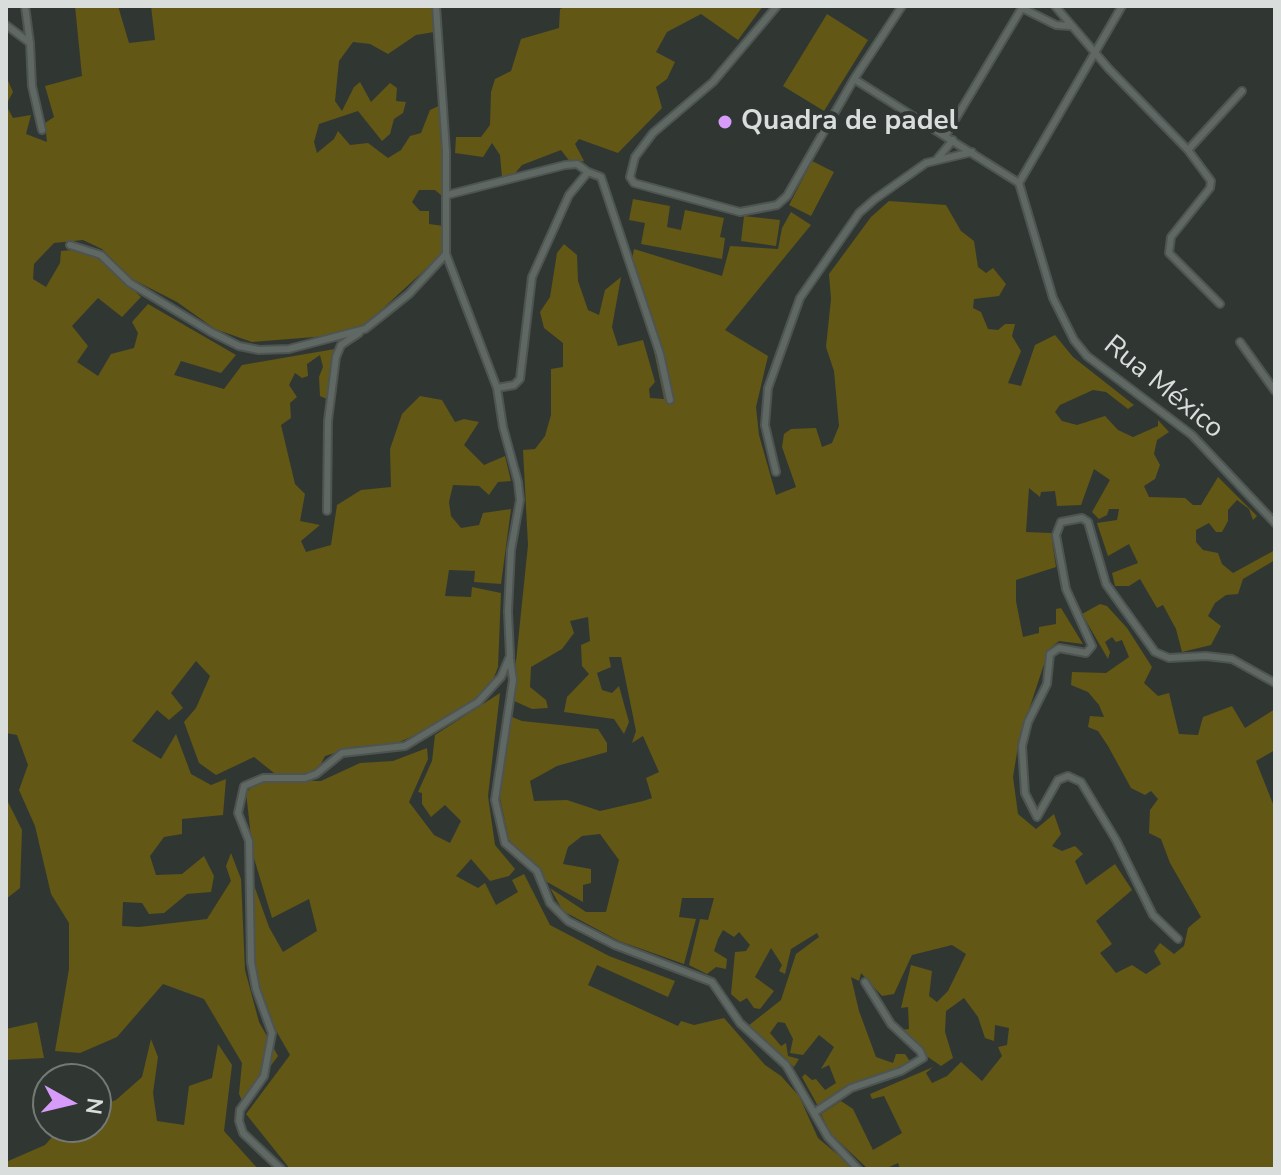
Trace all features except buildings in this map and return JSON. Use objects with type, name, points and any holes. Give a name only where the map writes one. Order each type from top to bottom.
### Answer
[{"type":"street","points":[[25,6],[32,86],[42,130]]},
{"type":"street","points":[[436,6],[447,195],[446,254],[497,388],[520,500],[511,550],[510,656],[513,680],[495,800],[505,843],[537,871],[550,903],[568,921],[615,945],[712,982],[740,1023],[786,1065],[828,1137],[858,1169]]},
{"type":"street","points":[[777,6],[713,82],[653,133],[635,157],[630,177],[634,183],[740,212],[777,205],[787,196],[854,79],[902,6]]},
{"type":"street","points":[[1055,6],[1117,78],[1188,150],[1211,181],[1210,188],[1171,237],[1169,253],[1220,304]]},
{"type":"street","points":[[854,79],[1019,183],[1094,49],[1122,6]]},
{"type":"street","points":[[946,135],[1022,7],[1056,25],[1070,26]]},
{"type":"street","points":[[6,25],[30,43]]},
{"type":"street","points":[[1188,150],[1242,91]]},
{"type":"street","points":[[938,158],[953,140]]},
{"type":"street","points":[[776,472],[765,425],[768,388],[800,298],[859,213],[926,163],[972,152]]},
{"type":"street","points":[[447,195],[565,165],[577,164],[601,177],[660,354],[670,400]]},
{"type":"street","points":[[497,388],[514,385],[520,379],[532,277],[569,195],[588,172]]},
{"type":"street","name":"Rua México","points":[[1019,183],[1053,298],[1074,340],[1087,356],[1192,435],[1275,523]]},
{"type":"street","points":[[70,245],[101,255],[153,299],[239,346],[259,350],[289,349],[365,329]]},
{"type":"street","points":[[327,511],[328,421],[337,350],[409,294],[446,254]]},
{"type":"street","points":[[1240,342],[1275,391]]},
{"type":"street","points":[[1178,939],[1153,915],[1116,840],[1081,782],[1068,776],[1058,780],[1037,817],[1025,793],[1022,746],[1028,722],[1047,684],[1050,654],[1059,648],[1086,653],[1092,646],[1070,603],[1058,553],[1057,527],[1070,519],[1082,518],[1093,528],[1106,584],[1155,652],[1169,658],[1206,656],[1232,659],[1275,683]]},
{"type":"street","points":[[281,1169],[243,1133],[239,1121],[240,1110],[264,1076],[272,1033],[256,989],[251,962],[249,841],[238,813],[244,786],[263,778],[305,778],[316,774],[342,753],[405,746],[478,702],[501,677],[510,656]]},
{"type":"street","points":[[815,1112],[851,1088],[901,1071],[923,1058],[920,1051],[891,1024],[865,982]]},
{"type":"shaded area","points":[[75,6],[118,6],[129,43],[155,40],[151,6],[432,6],[434,32],[416,35],[388,54],[370,44],[353,42],[339,61],[335,101],[342,111],[354,87],[360,82],[371,102],[390,83],[397,88],[396,101],[406,102],[403,113],[394,119],[390,134],[382,141],[358,111],[319,124],[314,142],[317,153],[334,139],[338,131],[350,145],[368,143],[388,158],[401,150],[410,136],[421,133],[430,110],[441,105],[441,195],[435,190],[419,190],[412,202],[420,211],[429,211],[429,224],[444,226],[442,254],[365,325],[327,336],[252,342],[215,329],[177,302],[132,279],[102,249],[83,240],[54,243],[34,264],[33,279],[46,287],[60,263],[61,251],[82,249],[97,256],[141,297],[122,317],[98,298],[72,326],[88,346],[77,362],[98,376],[111,354],[134,348],[138,333],[132,322],[148,304],[236,355],[221,373],[181,361],[174,375],[224,389],[242,365],[335,349],[327,399],[320,396],[319,377],[323,367],[320,355],[307,364],[308,376],[302,378],[295,373],[289,385],[297,397],[290,403],[291,418],[281,425],[295,484],[305,494],[300,521],[320,525],[301,541],[306,552],[331,545],[337,505],[361,490],[391,487],[390,449],[402,414],[420,396],[442,400],[455,422],[464,419],[479,422],[464,445],[484,465],[505,456],[511,481],[498,482],[489,495],[479,486],[453,485],[449,502],[451,516],[461,528],[479,525],[483,513],[511,509],[501,584],[474,582],[475,571],[449,570],[445,596],[471,597],[472,587],[501,593],[498,667],[488,693],[434,727],[388,747],[358,746],[325,756],[316,773],[309,776],[274,773],[254,757],[216,775],[199,763],[184,722],[196,708],[210,676],[196,661],[171,693],[183,708],[169,720],[157,710],[132,741],[161,759],[176,734],[191,774],[211,785],[226,779],[223,815],[182,819],[182,834],[164,837],[150,856],[156,875],[182,874],[204,856],[214,876],[211,892],[187,894],[164,913],[149,914],[142,903],[123,902],[122,926],[207,919],[231,881],[226,866],[231,853],[241,879],[245,970],[259,1022],[278,1056],[243,1103],[239,1094],[242,1063],[204,999],[163,984],[117,1037],[80,1053],[55,1051],[69,969],[69,923],[51,894],[35,826],[19,790],[28,765],[17,735],[6,733],[6,105],[13,118],[31,115],[26,134],[47,142],[45,123],[54,117],[45,86],[82,76]]},
{"type":"shaded area","points":[[568,6],[763,6],[738,40],[701,14],[667,32],[656,52],[675,62],[667,79],[656,87],[662,108],[618,153],[579,139],[575,144],[584,161],[571,163],[561,150],[522,165],[512,177],[502,177],[500,155],[492,143],[483,157],[455,153],[456,137],[481,137],[490,125],[491,92],[495,79],[511,71],[521,39],[559,28],[560,9]]},
{"type":"shaded area","points":[[827,14],[868,40],[824,111],[783,86]]},
{"type":"shaded area","points":[[6,76],[13,92],[6,105]]},
{"type":"shaded area","points":[[812,161],[834,172],[811,216],[789,205]]},
{"type":"shaded area","points":[[633,199],[670,206],[667,227],[681,230],[685,210],[724,218],[720,237],[725,238],[722,259],[641,244],[645,223],[629,220]]},
{"type":"shaded area","points":[[889,201],[946,205],[961,231],[974,241],[978,267],[986,273],[993,268],[1006,284],[999,296],[974,299],[973,308],[981,312],[988,329],[998,330],[1005,324],[1015,324],[1012,336],[1021,351],[1008,383],[1021,386],[1035,345],[1055,335],[1073,357],[1134,405],[1128,409],[1106,392],[1093,390],[1060,405],[1055,412],[1062,421],[1077,425],[1105,416],[1118,430],[1133,437],[1158,426],[1158,420],[1169,432],[1157,440],[1154,454],[1160,465],[1155,479],[1144,486],[1149,497],[1185,498],[1193,505],[1201,505],[1218,477],[1257,516],[1253,520],[1249,509],[1237,500],[1228,510],[1228,521],[1222,532],[1216,532],[1209,523],[1196,530],[1196,542],[1203,550],[1218,553],[1222,564],[1233,573],[1275,550],[1275,560],[1243,579],[1238,594],[1226,595],[1215,603],[1208,616],[1221,626],[1211,645],[1182,652],[1176,629],[1163,605],[1157,608],[1140,579],[1129,586],[1115,586],[1112,573],[1138,563],[1129,544],[1108,556],[1097,523],[1117,520],[1119,509],[1109,509],[1107,515],[1099,519],[1092,512],[1110,480],[1094,469],[1081,505],[1057,506],[1055,491],[1041,492],[1040,497],[1029,488],[1026,532],[1051,533],[1056,567],[1016,580],[1016,601],[1023,637],[1039,633],[1039,627],[1056,624],[1056,609],[1061,608],[1083,644],[1059,641],[1049,649],[1019,740],[1013,777],[1018,814],[1036,829],[1054,814],[1061,834],[1052,846],[1062,851],[1075,846],[1083,854],[1075,861],[1086,885],[1115,864],[1132,890],[1096,921],[1112,944],[1100,953],[1116,973],[1132,965],[1146,974],[1161,964],[1154,951],[1160,943],[1174,954],[1184,946],[1188,928],[1201,917],[1170,863],[1161,839],[1149,833],[1150,810],[1158,799],[1151,791],[1145,795],[1131,788],[1098,731],[1088,727],[1090,716],[1104,717],[1099,705],[1088,692],[1071,685],[1072,672],[1106,673],[1129,657],[1122,640],[1116,642],[1112,637],[1105,642],[1110,652],[1108,659],[1082,614],[1100,604],[1107,606],[1127,628],[1152,667],[1144,683],[1158,696],[1169,693],[1179,734],[1198,735],[1203,717],[1232,706],[1245,728],[1275,709],[1275,750],[1256,761],[1275,809],[1275,1169],[900,1169],[898,1163],[885,1169],[868,1169],[830,1133],[821,1114],[841,1101],[853,1109],[873,1150],[902,1133],[884,1096],[872,1099],[870,1094],[933,1067],[926,1073],[932,1083],[947,1076],[961,1062],[982,1081],[1002,1056],[998,1047],[1007,1045],[1009,1028],[995,1025],[994,1041],[985,1038],[978,1017],[964,998],[946,1011],[945,1032],[953,1058],[941,1066],[915,1048],[900,1030],[909,1029],[908,1007],[901,1008],[911,965],[932,971],[929,996],[937,1002],[948,991],[966,954],[952,945],[912,955],[894,994],[882,996],[861,973],[859,981],[851,977],[859,1011],[876,1057],[893,1063],[896,1054],[905,1054],[911,1063],[854,1085],[819,1108],[802,1077],[805,1074],[812,1080],[816,1079],[825,1090],[836,1083],[829,1065],[821,1069],[834,1047],[819,1035],[803,1055],[790,1053],[793,1039],[785,1023],[778,1022],[770,1033],[781,1046],[786,1043],[788,1056],[799,1059],[794,1067],[748,1026],[781,1000],[796,954],[819,937],[817,933],[791,949],[785,974],[779,971],[782,965],[771,948],[755,977],[774,991],[760,1009],[754,1008],[747,998],[740,1002],[731,994],[735,952],[746,951],[750,945],[739,932],[734,937],[723,930],[718,939],[714,951],[727,959],[726,969],[716,967],[707,974],[689,965],[700,919],[708,920],[714,898],[682,898],[679,917],[696,919],[684,964],[619,941],[563,911],[550,888],[586,912],[606,912],[619,860],[600,834],[582,836],[568,847],[563,864],[591,869],[591,883],[583,885],[583,902],[547,882],[509,840],[499,794],[507,715],[522,721],[598,729],[607,743],[607,752],[557,766],[530,781],[534,801],[567,800],[600,811],[652,798],[646,778],[659,772],[643,736],[632,743],[636,731],[621,657],[609,657],[611,667],[597,673],[602,690],[612,693],[619,686],[629,722],[624,734],[614,719],[564,712],[567,697],[589,674],[582,666],[581,645],[590,641],[588,617],[570,621],[574,633],[562,649],[531,667],[530,687],[546,700],[548,708],[532,709],[512,700],[528,545],[523,450],[535,449],[545,436],[551,415],[551,369],[563,367],[563,343],[544,328],[540,312],[550,297],[557,253],[564,244],[577,255],[578,281],[588,310],[599,315],[605,290],[621,277],[612,327],[618,346],[643,340],[655,382],[649,389],[650,398],[664,399],[650,332],[629,274],[634,249],[722,276],[730,246],[778,249],[782,228],[791,212],[811,225],[725,330],[768,356],[756,407],[759,435],[776,495],[796,487],[782,447],[784,434],[791,429],[816,428],[822,447],[832,443],[839,426],[834,371],[826,347],[831,299],[829,274],[871,217]]},
{"type":"shaded area","points":[[744,216],[780,220],[776,246],[741,241]]},
{"type":"shaded area","points":[[500,693],[488,796],[495,845],[515,869],[509,876],[490,881],[471,859],[456,876],[478,888],[485,883],[496,905],[518,892],[512,880],[524,874],[550,925],[609,956],[675,981],[668,997],[597,965],[588,985],[678,1026],[681,1021],[694,1025],[724,1018],[765,1065],[781,1076],[799,1096],[818,1138],[855,1169],[290,1169],[246,1114],[290,1055],[266,1013],[252,966],[250,874],[269,927],[283,952],[317,931],[309,899],[272,918],[253,855],[246,792],[256,784],[273,781],[321,781],[360,763],[393,761],[427,748],[428,759],[409,802],[434,835],[450,843],[461,821],[445,805],[431,817],[422,804],[422,793],[418,792],[432,761],[435,735]]},
{"type":"shaded area","points":[[6,798],[22,830],[20,888],[6,899]]},
{"type":"shaded area","points":[[37,1022],[44,1058],[6,1060],[6,1029]]},
{"type":"shaded area","points":[[151,1039],[158,1057],[153,1093],[157,1121],[184,1125],[189,1086],[212,1078],[218,1044],[232,1065],[224,1131],[258,1169],[6,1169],[6,1162],[47,1143],[112,1143],[112,1101],[142,1077]]},
{"type":"place","name":"Quadra de padel","points":[[725,122]]}]
